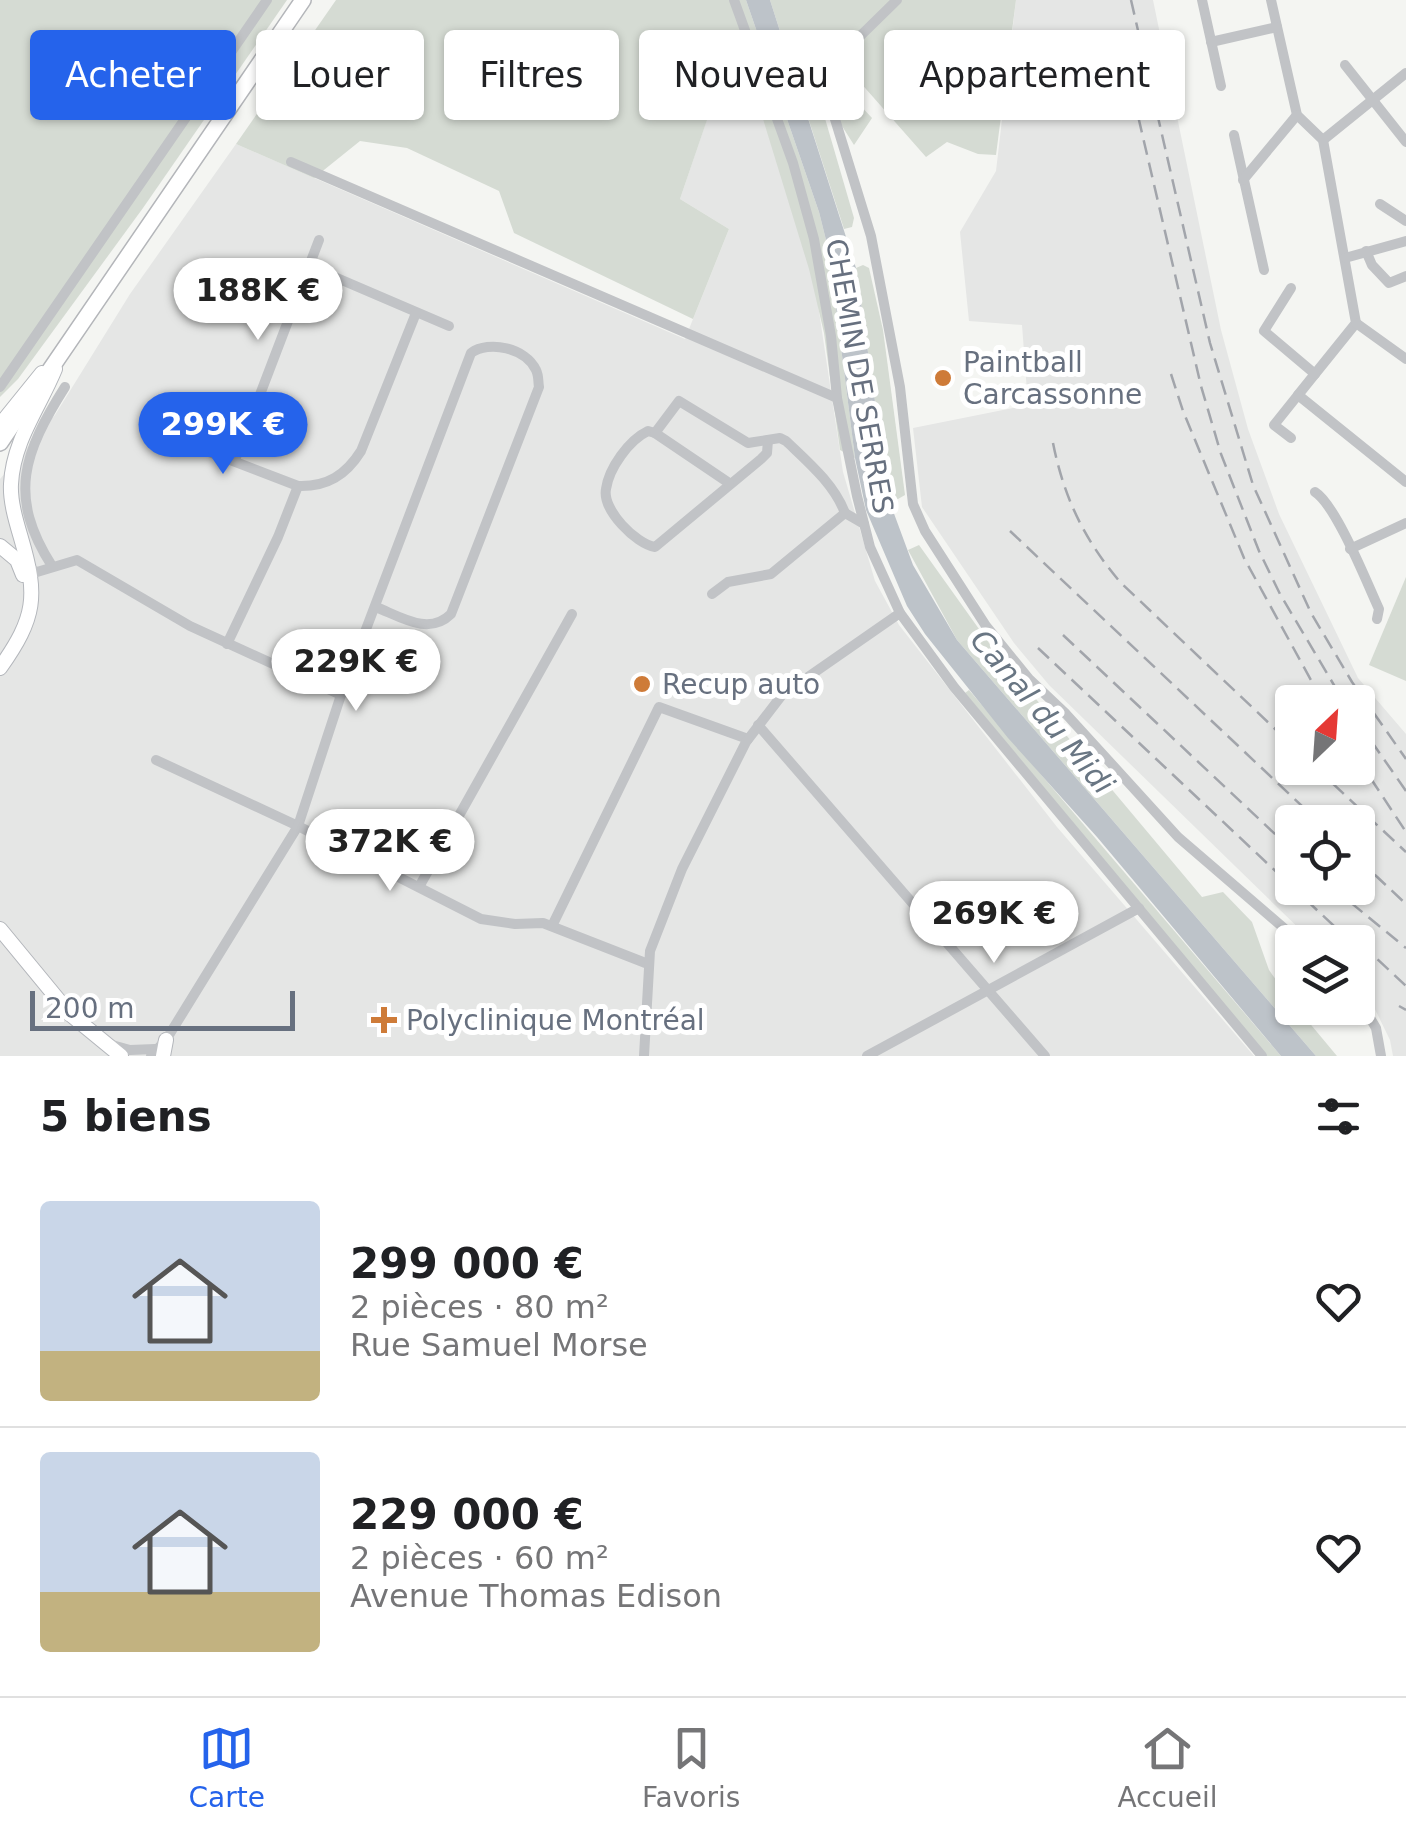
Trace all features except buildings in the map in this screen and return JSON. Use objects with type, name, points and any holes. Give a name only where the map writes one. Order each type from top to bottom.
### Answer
[{"type":"main road","points":[[0,443],[303,0]]},
{"type":"main road","points":[[0,424],[63,350]]},
{"type":"main road","points":[[0,668],[34,601],[10,488],[16,451],[63,350]]},
{"type":"main road","points":[[0,546],[18,560],[23,572],[28,617]]},
{"type":"main road","points":[[0,930],[70,1014],[121,1056]]},
{"type":"street","points":[[0,387],[267,0]]},
{"type":"street","name":"CHEMIN DE SERRES","points":[[734,0],[792,163],[814,240],[837,398],[864,524],[900,613],[954,688],[1262,1056]]},
{"type":"street","points":[[897,0],[850,46],[834,116],[871,236],[900,387],[913,504],[925,530],[986,626],[1029,679],[1066,714],[1178,838],[1280,925]]},
{"type":"street","points":[[1202,0],[1221,86]]},
{"type":"street","points":[[1271,0],[1297,115],[1323,140],[1356,323],[1406,359]]},
{"type":"street","points":[[1211,42],[1277,27]]},
{"type":"street","points":[[1345,66],[1406,142]]},
{"type":"street","points":[[1323,140],[1406,72]]},
{"type":"street","points":[[1243,180],[1297,115]]},
{"type":"street","points":[[1234,135],[1264,270]]},
{"type":"street","points":[[291,162],[837,398]]},
{"type":"street","points":[[1380,204],[1406,221]]},
{"type":"street","points":[[1254,227],[1268,225]]},
{"type":"street","points":[[235,460],[319,240]]},
{"type":"street","points":[[1344,258],[1406,241]]},
{"type":"street","points":[[1366,252],[1389,283],[1406,276]]},
{"type":"street","points":[[309,266],[449,326]]},
{"type":"street","points":[[1291,288],[1264,331],[1315,374]]},
{"type":"street","points":[[160,433],[298,486],[312,487],[332,481],[352,466],[362,451],[416,313]]},
{"type":"street","points":[[1291,438],[1274,425],[1356,323]]},
{"type":"street","points":[[108,1049],[159,1050],[298,826],[341,696],[472,353],[492,344],[524,356],[536,370],[539,387],[451,614],[441,624],[427,626],[376,606]]},
{"type":"street","points":[[52,566],[29,514],[25,468],[40,425],[65,386]]},
{"type":"street","points":[[1298,395],[1406,482]]},
{"type":"street","points":[[655,433],[679,401],[748,443],[780,438],[819,472],[846,513],[864,524]]},
{"type":"street","points":[[730,482],[648,431],[621,456],[605,491],[623,525],[645,545],[655,547],[767,453],[768,440]]},
{"type":"street","points":[[227,644],[298,486]]},
{"type":"street","points":[[1315,492],[1325,498],[1350,549],[1379,609],[1377,619]]},
{"type":"street","points":[[712,594],[728,582],[771,574],[846,513]]},
{"type":"street","points":[[1350,549],[1406,523]]},
{"type":"street","points":[[30,570],[37,572],[77,560],[190,626],[341,696]]},
{"type":"street","points":[[34,601],[52,566]]},
{"type":"street","points":[[644,1056],[648,964],[682,868],[748,738],[782,695],[900,613]]},
{"type":"street","points":[[420,887],[572,614]]},
{"type":"street","points":[[552,926],[659,707],[748,738]]},
{"type":"street","points":[[758,725],[1045,1056]]},
{"type":"street","points":[[156,760],[298,826],[481,919],[552,926],[648,964]]},
{"type":"street","points":[[867,1056],[1139,908]]},
{"type":"street","points":[[1374,1025],[1382,1056]]},
{"type":"shaded area","points":[[0,0],[287,0],[266,30],[256,30],[256,45],[236,74],[236,30],[30,30],[30,120],[204,120],[18,379],[0,397]]},
{"type":"shaded area","points":[[336,0],[746,0],[756,30],[639,30],[639,120],[707,120],[680,199],[729,229],[693,319],[514,233],[499,191],[407,148],[360,141],[314,178],[236,144],[256,115],[256,120],[424,120],[424,30],[315,30]]},
{"type":"shaded area","points":[[746,0],[770,0],[780,30],[756,30]]},
{"type":"shaded area","points":[[770,0],[1016,0],[1012,30],[884,30],[884,109],[864,87],[864,30],[780,30]]},
{"type":"shaded area","points":[[1016,0],[1153,0],[1159,30],[1012,30]]},
{"type":"shaded area","points":[[864,109],[872,118],[854,145],[838,120],[864,120]]},
{"type":"shaded area","points":[[707,120],[770,120],[808,238],[843,472],[875,581],[899,625],[1057,827],[1254,1056],[0,1056],[0,479],[55,415],[130,294],[236,144],[685,339],[729,229],[680,199]]},
{"type":"shaded area","points":[[763,120],[787,120],[819,212],[829,252],[855,458],[840,450],[824,333],[809,269]]},
{"type":"shaded area","points":[[787,120],[809,120],[856,268],[889,500],[913,565],[957,640],[1275,1008],[1275,1025],[1289,1025],[1316,1056],[1281,1056],[1097,837],[1008,738],[907,606],[866,510],[855,458],[829,252]]},
{"type":"shaded area","points":[[809,120],[825,120],[854,218],[852,227],[844,229]]},
{"type":"shaded area","points":[[893,120],[1001,120],[996,155],[978,154],[947,142],[926,157]]},
{"type":"shaded area","points":[[1002,120],[1178,120],[1221,330],[1248,429],[1279,514],[1364,685],[1275,685],[1275,785],[1375,785],[1375,698],[1406,734],[1406,1056],[1393,1056],[1375,1009],[1375,925],[1296,925],[1049,685],[1014,643],[922,507],[913,428],[1028,405],[1022,325],[969,321],[960,232],[996,171]]},
{"type":"shaded area","points":[[856,268],[869,268],[883,330],[905,495],[898,499],[888,495]]},
{"type":"shaded area","points":[[919,545],[989,643],[1202,897],[1223,892],[1252,922],[1275,978],[1275,1008],[957,640],[908,550]]},
{"type":"shaded area","points":[[1406,577],[1406,681],[1369,665]]},
{"type":"shaded area","points":[[969,690],[1281,1056],[1267,1056],[965,693]]},
{"type":"shaded area","points":[[1289,1025],[1311,1025],[1337,1056],[1316,1056]]},
{"type":"railway","points":[[1131,0],[1210,343],[1253,485],[1311,613],[1352,682],[1406,759]]},
{"type":"railway","points":[[1139,120],[1201,386],[1221,454],[1280,594],[1334,685]]},
{"type":"railway","points":[[1171,374],[1244,558],[1314,685]]},
{"type":"railway","points":[[1053,443],[1070,500],[1107,566],[1275,729]]},
{"type":"railway","points":[[1010,531],[1301,805]]},
{"type":"railway","points":[[1063,635],[1275,834]]},
{"type":"railway","points":[[1038,648],[1333,925]]},
{"type":"railway","points":[[1375,746],[1406,791]]},
{"type":"railway","points":[[1334,785],[1406,852]]},
{"type":"railway","points":[[1375,785],[1406,832]]},
{"type":"railway","points":[[1375,875],[1406,904]]},
{"type":"railway","points":[[1354,905],[1406,948]]},
{"type":"railway","points":[[1375,957],[1406,986]]},
{"type":"railway","points":[[1399,1006],[1406,1010]]},
{"type":"place","name":"Paintball Carcassonne","points":[[943,378]]},
{"type":"place","name":"Recup auto","points":[[642,684]]},
{"type":"place","name":"Polyclinique Montréal","points":[[384,1020]]},
{"type":"water label","name":"Canal du Midi","points":[[1042,712]]}]
